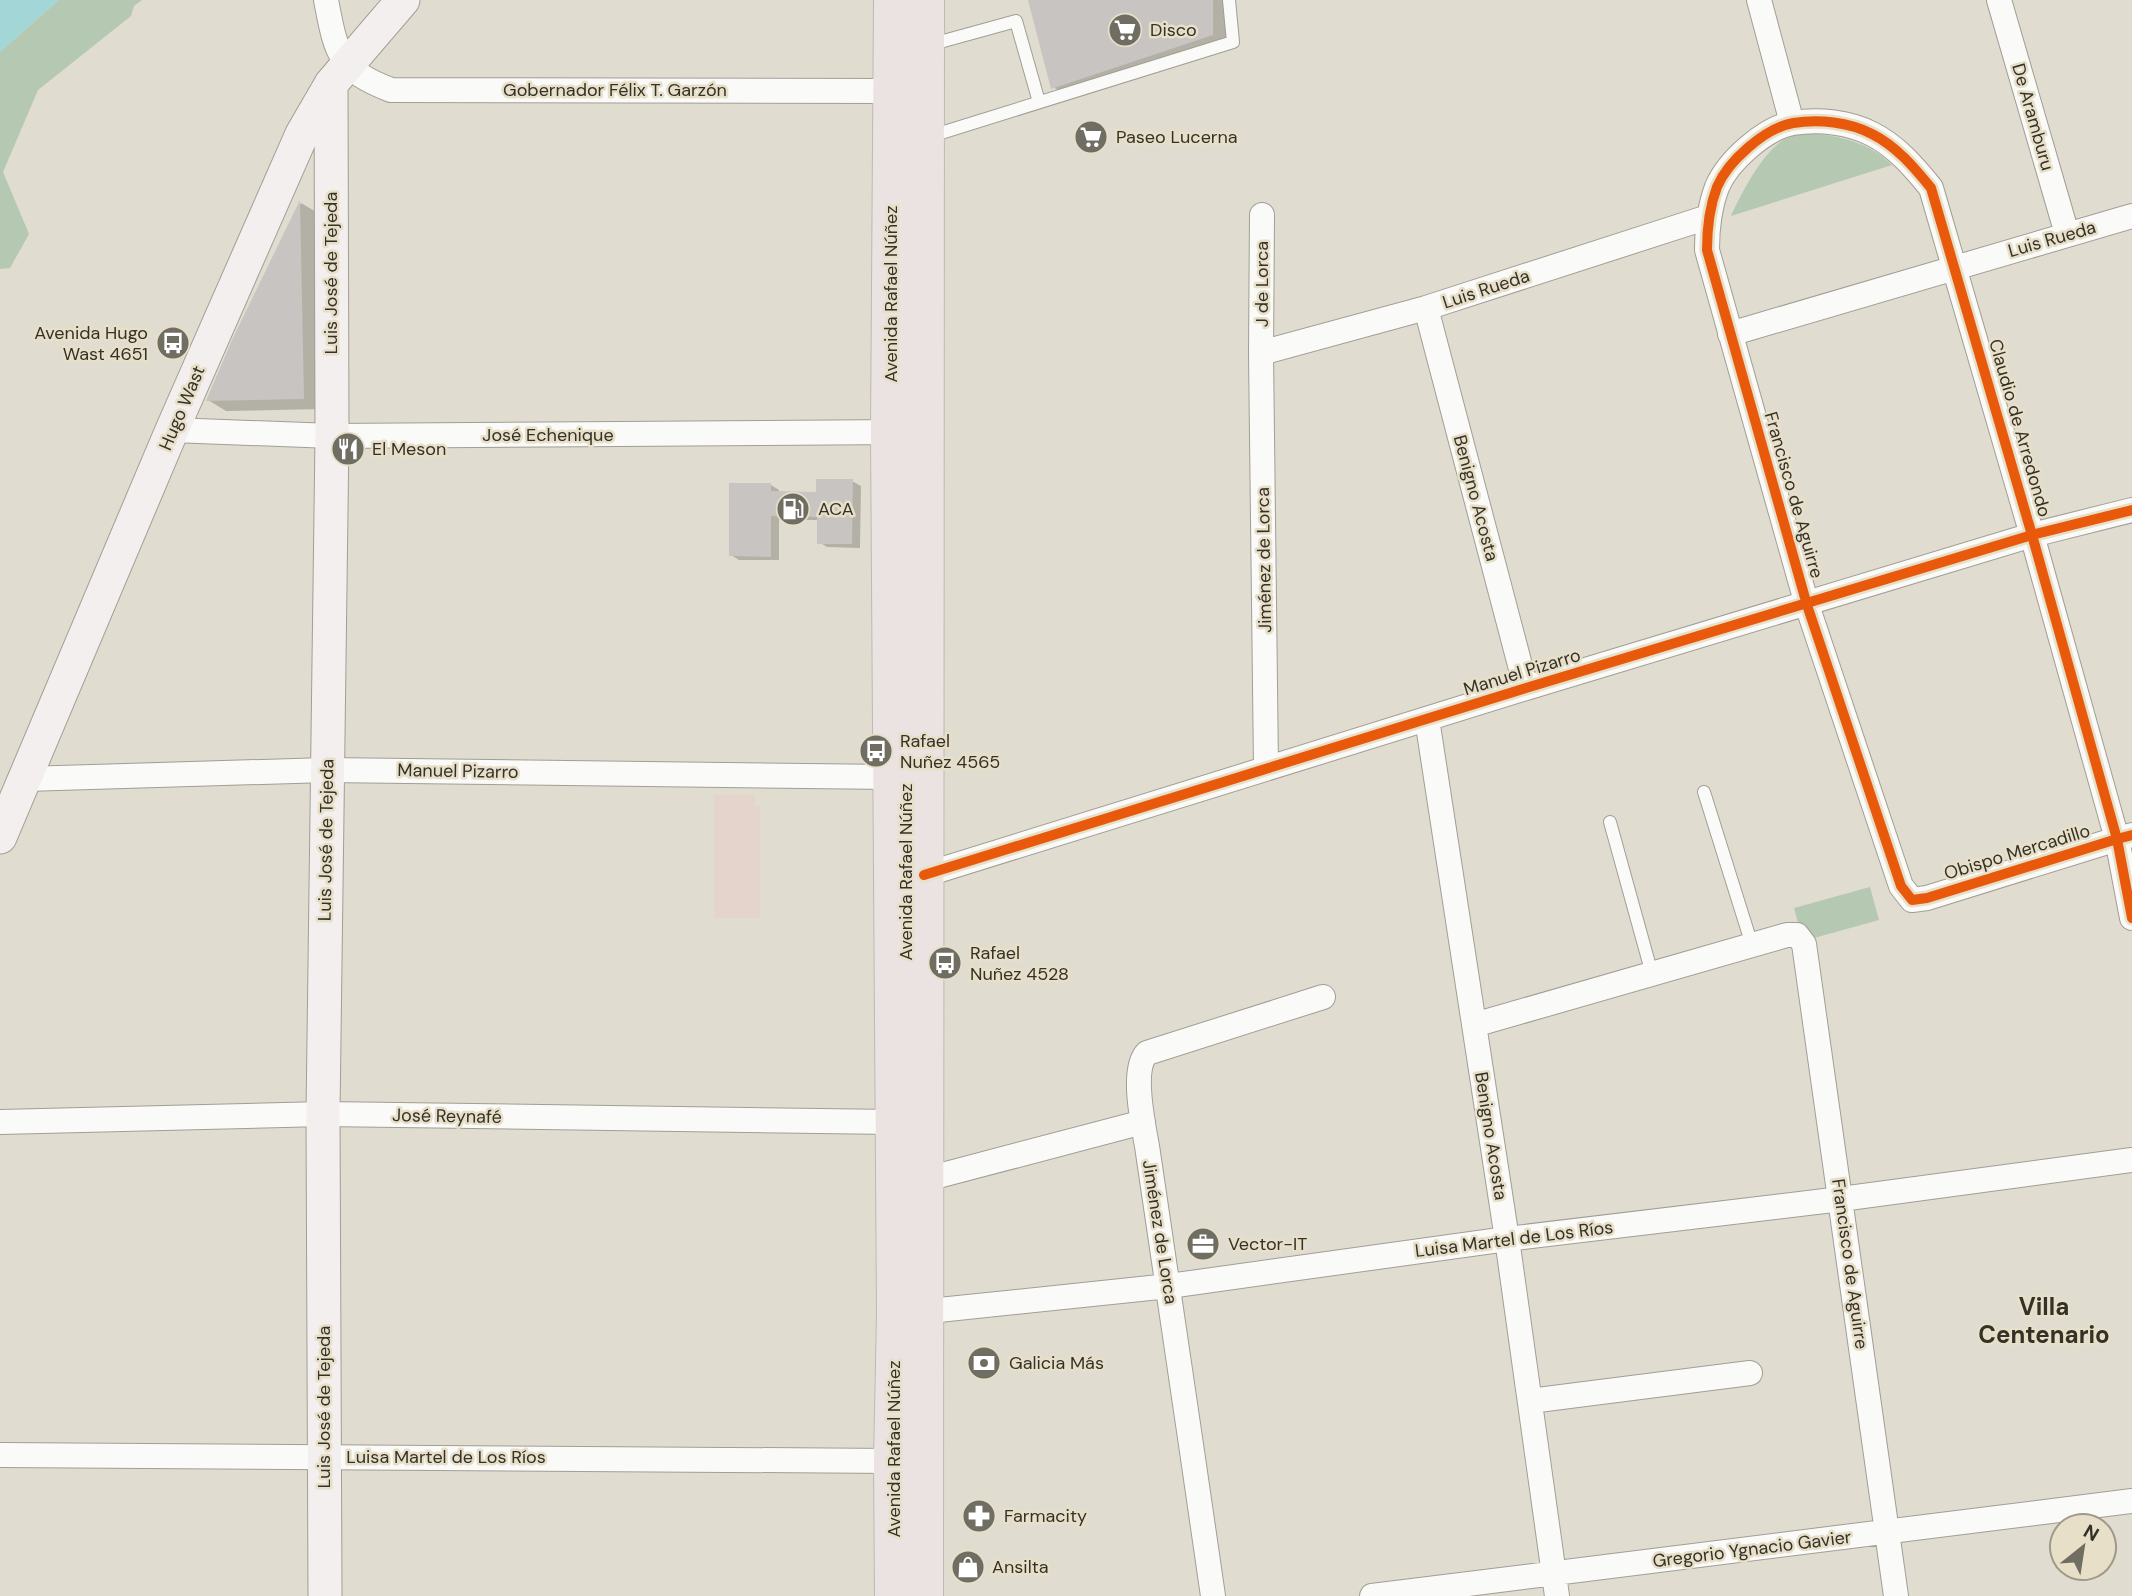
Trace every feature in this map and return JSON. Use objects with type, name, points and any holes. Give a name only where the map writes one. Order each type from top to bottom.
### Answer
[{"type":"main road","name":"Hugo Wast","points":[[0,837],[172,430],[302,134],[338,75],[402,0]]},
{"type":"main road","name":"Avenida Rafael Núñez","points":[[894,0],[892,91],[924,875],[923,1180],[892,1461],[894,1596]]},
{"type":"main road","name":"Avenida Rafael Núñez","points":[[924,1596],[910,1313],[894,1122],[892,777],[907,432],[924,138],[925,0]]},
{"type":"main road","name":"Luis José de Tejeda","points":[[325,1596],[323,1114],[338,75]]},
{"type":"street","name":"Luis José de Tejeda","points":[[326,0],[338,75]]},
{"type":"street","points":[[1759,0],[1792,123]]},
{"type":"street","name":"De Aramburu","points":[[1999,0],[2067,234]]},
{"type":"street","name":"Gobernador Félix T. Garzón","points":[[338,75],[391,90],[892,91]]},
{"type":"street","name":"Claudio de Arredondo","points":[[1792,123],[1836,122],[1871,133],[1910,163],[1931,188],[2032,536],[2125,837],[2132,918]]},
{"type":"street","name":"Francisco de Aguirre","points":[[1792,123],[1771,131],[1729,166],[1718,186],[1708,217],[1707,250],[1807,604],[1900,886],[1912,900]]},
{"type":"street","name":"J de Lorca","points":[[1261,353],[1262,215]]},
{"type":"street","name":"Luis Rueda","points":[[1730,334],[2132,216]]},
{"type":"street","name":"Luis Rueda","points":[[1261,353],[1426,308],[1708,217]]},
{"type":"street","name":"Benigno Acosta","points":[[1426,308],[1526,688]]},
{"type":"street","name":"Jiménez de Lorca","points":[[1261,353],[1266,767]]},
{"type":"street","name":"José Echenique","points":[[172,430],[332,436],[907,432]]},
{"type":"street","name":"Manuel Pizarro","points":[[924,875],[1526,688],[2032,536],[2132,509]]},
{"type":"street","name":"Benigno Acosta","points":[[1427,719],[1507,1239],[1555,1585]]},
{"type":"street","name":"Manuel Pizarro","points":[[25,779],[327,770],[892,777]]},
{"type":"street","name":"Obispo Mercadillo","points":[[1912,900],[1927,898],[2125,837]]},
{"type":"street","name":"Francisco de Aguirre","points":[[1752,945],[1787,935],[1797,935],[1804,944],[1896,1596]]},
{"type":"street","points":[[1474,1025],[1752,945]]},
{"type":"street","name":"Jiménez de Lorca","points":[[1213,1596],[1143,1122],[1139,1071],[1142,1058],[1147,1053],[1324,997]]},
{"type":"street","name":"José Reynafé","points":[[0,1122],[323,1114],[894,1122]]},
{"type":"street","points":[[923,1180],[1143,1122]]},
{"type":"street","name":"Luisa Martel de Los Ríos","points":[[910,1313],[1169,1286],[1507,1239],[1841,1199],[2132,1160]]},
{"type":"street","points":[[1530,1401],[1750,1373]]},
{"type":"street","name":"Luisa Martel de Los Ríos","points":[[0,1455],[892,1461]]},
{"type":"street","name":"Gregorio Ygnacio Gavier","points":[[1372,1596],[1555,1585],[1886,1532],[2132,1502]]},
{"type":"lane","points":[[924,138],[1233,42],[1229,0]]},
{"type":"lane","points":[[925,46],[1016,21],[1039,102]]},
{"type":"lane","points":[[1704,792],[1752,945]]},
{"type":"lane","points":[[1610,822],[1652,974]]},
{"type":"shaded area","points":[[714,795],[755,795],[755,806],[760,807],[760,918],[714,918]]},
{"type":"green space","points":[[59,0],[142,0],[134,6],[131,16],[38,90],[3,172],[29,234],[10,268],[0,269],[0,52]]},
{"type":"green space","points":[[1809,133],[1854,142],[1874,151],[1892,165],[1731,216],[1754,173],[1770,152],[1787,138]]},
{"type":"green space","points":[[1870,887],[1879,920],[1803,941],[1794,908]]},
{"type":"water","points":[[0,0],[59,0],[0,52]]},
{"type":"building","points":[[1028,0],[1213,0],[1213,35],[1051,89]]},
{"type":"building","points":[[300,200],[304,399],[206,401],[232,340]]},
{"type":"building","points":[[816,479],[853,479],[852,544],[817,544],[817,517],[771,516],[771,557],[729,556],[729,483],[771,483],[771,491],[816,492]]},
{"type":"cycle path","points":[[2132,835],[2117,839],[1927,898],[1912,900],[1901,886],[1807,605],[1707,250],[1710,210],[1722,177],[1738,157],[1771,131],[1793,123],[1813,121],[1834,122],[1863,130],[1897,151],[1931,188],[2117,839],[2132,918]]},
{"type":"cycle path","points":[[924,875],[1526,688],[2032,535],[2132,510]]},
{"type":"place","name":"Disco","points":[[1125,30]]},
{"type":"place","name":"Paseo Lucerna","points":[[1091,137]]},
{"type":"place","name":"Avenida Hugo Wast 4651","points":[[173,343]]},
{"type":"place","name":"El Meson","points":[[348,449]]},
{"type":"place","name":"ACA","points":[[793,509]]},
{"type":"place","name":"Rafael Nuñez 4565","points":[[876,751]]},
{"type":"place","name":"Rafael Nuñez 4528","points":[[945,963]]},
{"type":"place","name":"Vector-IT","points":[[1203,1244]]},
{"type":"place","name":"Galicia Más","points":[[984,1363]]},
{"type":"place","name":"Farmacity","points":[[979,1516]]},
{"type":"place","name":"Ansilta","points":[[968,1567]]},
{"type":"district","name":"Villa Centenario","points":[[2044,1321]]}]
